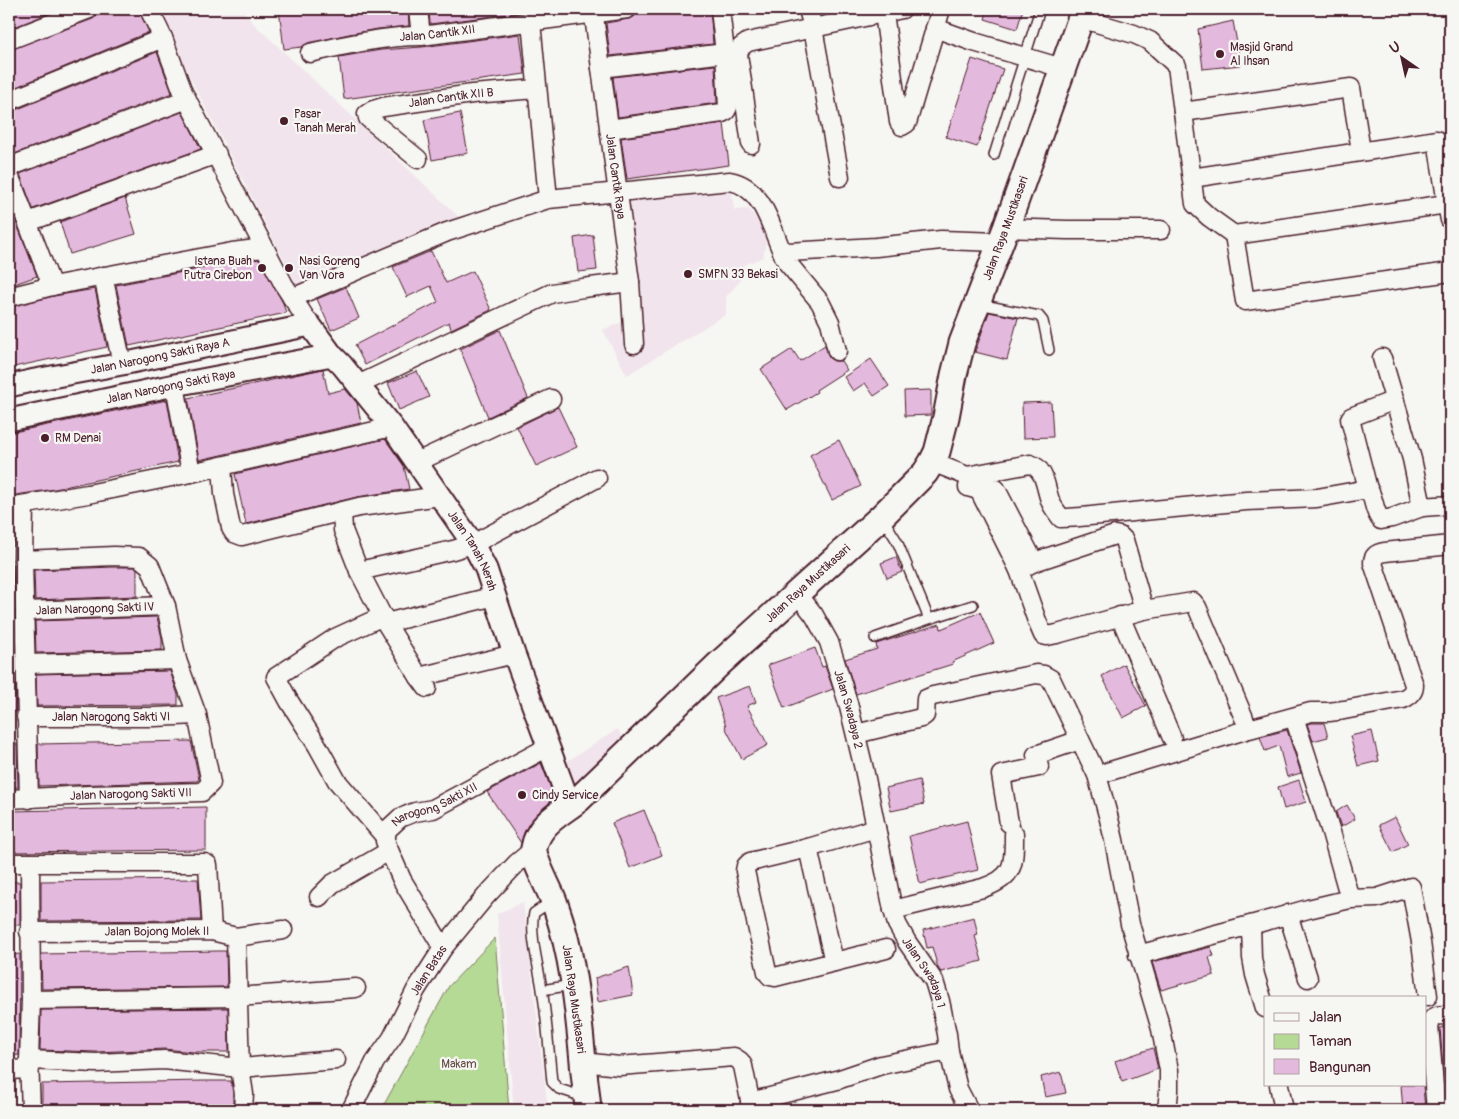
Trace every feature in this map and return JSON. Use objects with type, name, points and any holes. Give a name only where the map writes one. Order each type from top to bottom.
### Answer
[{"type":"main road","name":"Jalan Raya Mustikasari","points":[[587,1104],[574,985],[565,937],[555,903],[546,886],[534,849],[539,834],[548,822],[579,799],[719,664],[882,517],[929,468],[937,452],[946,417],[957,359],[1082,14]]},
{"type":"street","points":[[9,40],[90,9]]},
{"type":"street","points":[[150,9],[187,99],[264,248],[292,298],[310,325]]},
{"type":"street","points":[[418,9],[421,36]]},
{"type":"street","name":"Jalan Cantik XII","points":[[310,53],[403,36],[421,36],[531,22],[593,11],[627,9]]},
{"type":"street","points":[[609,129],[724,112],[728,107],[720,9]]},
{"type":"street","points":[[808,9],[840,177]]},
{"type":"street","points":[[751,144],[738,54],[741,47],[748,42],[902,9]]},
{"type":"street","points":[[884,13],[899,122],[901,125],[904,125],[907,123],[941,9]]},
{"type":"street","name":"Jalan Cantik Raya","points":[[593,11],[630,282],[634,344]]},
{"type":"street","points":[[1082,14],[1150,41],[1177,66],[1195,204],[1234,235],[1449,212],[1437,140],[1192,178]]},
{"type":"street","points":[[531,22],[548,198]]},
{"type":"street","points":[[935,28],[974,42],[1062,68]]},
{"type":"street","points":[[9,101],[163,38]]},
{"type":"street","points":[[601,68],[725,53]]},
{"type":"street","points":[[1183,112],[1351,88],[1361,152]]},
{"type":"street","name":"Jalan Cantik XII B","points":[[418,159],[368,118],[367,114],[383,107],[472,94],[537,89]]},
{"type":"street","points":[[9,167],[187,99]]},
{"type":"street","points":[[28,222],[217,154]]},
{"type":"street","points":[[9,175],[52,286]]},
{"type":"street","points":[[292,298],[447,232],[548,198],[730,181],[748,189],[760,201],[786,261],[820,302],[830,322],[837,351]]},
{"type":"street","points":[[784,256],[788,252],[876,247],[1067,230],[1161,230]]},
{"type":"street","points":[[1234,235],[1244,302],[1450,272]]},
{"type":"street","points":[[9,297],[103,276],[232,252],[264,248]]},
{"type":"street","points":[[103,276],[122,364]]},
{"type":"street","points":[[358,385],[552,293],[630,282]]},
{"type":"street","name":"Jalan Narogong Sakti Raya A","points":[[9,386],[310,325]]},
{"type":"street","name":"Jalan Tanah Nerah","points":[[310,325],[332,355],[392,427],[473,544],[486,569],[514,654],[564,789],[564,799],[559,813]]},
{"type":"street","name":"Jalan Narogong Sakti Raya","points":[[9,420],[175,385],[332,355]]},
{"type":"street","points":[[1382,358],[1412,459],[1422,508]]},
{"type":"street","points":[[175,385],[191,473]]},
{"type":"street","points":[[417,462],[550,399]]},
{"type":"street","points":[[1395,400],[1350,418],[1368,489],[1378,516],[1381,520],[1422,508],[1450,505]]},
{"type":"street","points":[[29,798],[23,560],[16,506],[191,473],[392,427]]},
{"type":"street","points":[[929,468],[967,476],[1030,464],[1036,466],[1041,471],[1052,504],[1061,518],[1246,501],[1317,498],[1368,489]]},
{"type":"street","points":[[222,466],[224,494],[231,528],[234,533],[242,536],[359,507],[440,496]]},
{"type":"street","points":[[929,468],[979,490],[1026,566],[1037,621],[1042,634],[1045,636],[1057,634],[1144,610],[1191,602],[1196,605],[1244,718]]},
{"type":"street","points":[[359,571],[473,544],[597,478]]},
{"type":"street","points":[[342,511],[343,530],[359,571],[384,619],[423,683],[514,654]]},
{"type":"street","points":[[1026,566],[1115,535],[1120,536],[1124,540],[1144,610]]},
{"type":"street","points":[[1097,774],[1311,712],[1344,710],[1403,699],[1411,694],[1414,684],[1373,559],[1377,554],[1385,552],[1450,545]]},
{"type":"street","name":"Jalan Narogong Sakti VII","points":[[9,799],[202,792],[211,782],[197,715],[177,660],[166,606],[150,566],[139,558],[114,556],[23,560]]},
{"type":"street","name":"Jalan Swadaya 2","points":[[797,594],[814,615],[829,642],[856,734],[876,832]]},
{"type":"street","points":[[443,948],[402,880],[387,844],[337,781],[276,677],[335,638],[384,619],[495,596]]},
{"type":"street","name":"Jalan Narogong Sakti IV","points":[[25,611],[166,606]]},
{"type":"street","points":[[1120,616],[1172,738]]},
{"type":"street","points":[[26,664],[177,660]]},
{"type":"street","points":[[856,734],[921,718],[925,714],[926,699],[932,696],[1036,674],[1044,675],[1051,679],[1097,774],[1114,840],[1130,924],[1161,1029],[1169,1070],[1169,1091],[1166,1110]]},
{"type":"street","name":"Jalan Narogong Sakti VI","points":[[26,717],[155,717],[197,715]]},
{"type":"street","points":[[1294,717],[1331,832],[1350,899]]},
{"type":"street","points":[[893,910],[984,888],[1002,879],[1014,860],[1012,829],[1001,775],[1039,767],[1036,755],[1080,740]]},
{"type":"street","name":"Narogong Sakti XII","points":[[387,844],[387,830],[400,818],[415,812],[433,809],[548,746]]},
{"type":"street","points":[[876,832],[750,862],[746,866],[745,872],[767,972],[770,976],[775,977],[886,949]]},
{"type":"street","name":"Jalan Swadaya 1","points":[[876,832],[897,924],[934,981],[948,1034],[949,1051],[958,1090],[969,1110]]},
{"type":"street","points":[[319,897],[332,884],[387,844]]},
{"type":"street","points":[[808,848],[834,962]]},
{"type":"street","name":"Jalan Batas","points":[[351,1110],[375,1062],[392,1038],[416,990],[443,948],[486,896],[517,863],[534,849]]},
{"type":"street","points":[[9,863],[204,863],[208,865],[212,931]]},
{"type":"street","points":[[30,863],[31,1110]]},
{"type":"street","points":[[1138,955],[1288,914],[1350,899],[1377,898],[1410,887],[1421,942],[1428,996]]},
{"type":"street","points":[[1288,914],[1308,978]]},
{"type":"street","points":[[1251,925],[1252,958],[1264,1004]]},
{"type":"street","name":"Jalan Bojong Molek II","points":[[29,932],[212,931],[236,937],[283,930]]},
{"type":"street","points":[[236,937],[240,1068],[244,1094],[243,1110]]},
{"type":"street","points":[[31,1000],[237,997],[356,988]]},
{"type":"street","points":[[1436,1110],[1429,1025],[1435,1016],[1450,1015]]},
{"type":"street","points":[[583,1062],[618,1066],[734,1057],[743,1066],[751,1106],[881,1066],[949,1051]]},
{"type":"street","points":[[9,1070],[30,1065],[164,1060],[240,1068],[336,1060]]},
{"type":"street","points":[[1279,1086],[1284,1110]]},
{"type":"lane","points":[[994,156],[1040,9]]},
{"type":"lane","points":[[976,304],[1039,316],[1043,321],[1049,350]]},
{"type":"lane","points":[[882,517],[897,541],[929,619]]},
{"type":"lane","points":[[875,638],[974,606]]},
{"type":"lane","points":[[555,903],[543,907],[534,913],[533,919],[533,933],[542,990],[552,1082],[559,1089],[587,1104]]},
{"type":"lane","points":[[542,990],[574,985]]},
{"type":"shaded area","name":"Pasar Tanah Merah","points":[[155,9],[242,9],[253,23],[460,218],[297,285]]},
{"type":"shaded area","name":"SMPN 33 Bekasi","points":[[731,186],[734,210],[748,209],[768,231],[763,257],[740,267],[740,281],[726,297],[726,314],[627,375],[603,330],[632,318],[641,310],[627,199]]},
{"type":"shaded area","points":[[618,729],[627,748],[578,794],[561,765]]},
{"type":"shaded area","points":[[523,902],[548,1110],[514,1110],[497,914]]},
{"type":"green space","name":"Makam","points":[[495,938],[509,1110],[381,1110],[449,986]]},
{"type":"building","points":[[9,9],[60,9],[9,29]]},
{"type":"building","points":[[99,9],[138,9],[149,32],[9,90],[9,50],[93,19],[98,15]]},
{"type":"building","points":[[279,9],[408,9],[409,26],[349,34],[308,43],[302,47],[284,49]]},
{"type":"building","points":[[429,9],[517,9],[517,13],[430,24]]},
{"type":"building","points":[[710,9],[713,44],[610,56],[606,23],[629,19],[634,17],[637,10]]},
{"type":"building","points":[[988,9],[1023,9],[1017,29],[985,19]]},
{"type":"building","name":"Masjid Grand Al Ihsan","points":[[1233,21],[1241,65],[1203,69],[1198,29]]},
{"type":"building","points":[[520,34],[525,74],[344,99],[339,57],[381,50],[422,47]]},
{"type":"building","points":[[157,52],[172,93],[9,156],[9,111]]},
{"type":"building","points":[[972,59],[1003,69],[977,147],[946,137]]},
{"type":"building","points":[[715,65],[717,103],[618,117],[613,77]]},
{"type":"building","points":[[182,112],[201,149],[33,209],[20,174]]},
{"type":"building","points":[[460,113],[468,153],[432,160],[424,120]]},
{"type":"building","points":[[724,123],[729,165],[627,179],[621,138]]},
{"type":"building","points":[[125,198],[136,234],[70,254],[60,222]]},
{"type":"building","points":[[9,204],[37,276],[9,286]]},
{"type":"building","points":[[593,235],[597,270],[578,272],[574,238]]},
{"type":"building","points":[[431,251],[446,283],[473,271],[491,310],[451,329],[449,322],[365,365],[355,345],[438,302],[431,286],[407,297],[393,267]]},
{"type":"building","points":[[259,259],[283,303],[286,313],[129,346],[116,285],[234,262]]},
{"type":"building","points":[[346,287],[359,318],[331,330],[317,299]]},
{"type":"building","points":[[95,289],[107,347],[9,368],[9,307],[54,296]]},
{"type":"building","points":[[989,312],[1018,318],[1007,360],[975,352]]},
{"type":"building","points":[[500,330],[528,398],[488,417],[460,349]]},
{"type":"building","points":[[825,345],[829,358],[834,361],[841,361],[847,370],[816,390],[817,392],[787,410],[761,369],[792,349],[800,361]]},
{"type":"building","points":[[871,359],[889,386],[874,396],[865,383],[853,391],[844,377]]},
{"type":"building","points":[[323,369],[328,393],[345,389],[357,403],[361,423],[199,460],[188,398]]},
{"type":"building","points":[[417,371],[429,397],[399,410],[388,383]]},
{"type":"building","points":[[931,390],[931,415],[905,416],[904,391]]},
{"type":"building","points":[[167,400],[178,462],[55,489],[9,496],[9,433]]},
{"type":"building","points":[[1051,402],[1053,437],[1023,438],[1022,403]]},
{"type":"building","points":[[558,407],[577,447],[536,466],[517,427]]},
{"type":"building","points":[[385,439],[404,466],[409,489],[357,497],[246,524],[235,474]]},
{"type":"building","points":[[839,440],[861,486],[832,500],[810,455]]},
{"type":"building","points":[[896,557],[902,572],[887,578],[881,563]]},
{"type":"building","points":[[9,563],[12,563],[16,711],[9,712]]},
{"type":"building","points":[[135,567],[137,569],[137,596],[35,600],[34,570]]},
{"type":"building","points":[[980,612],[994,643],[952,662],[953,664],[856,694],[845,659],[877,649],[876,644],[940,624],[941,629]]},
{"type":"building","points":[[157,617],[162,638],[162,650],[36,653],[35,621]]},
{"type":"building","points":[[815,648],[822,667],[825,666],[833,689],[784,708],[768,665]]},
{"type":"building","points":[[1124,664],[1146,706],[1123,718],[1102,676]]},
{"type":"building","points":[[170,671],[178,695],[178,705],[37,706],[36,674]]},
{"type":"building","points":[[750,686],[756,702],[747,706],[768,745],[742,759],[725,727],[716,698]]},
{"type":"building","points":[[1324,723],[1328,737],[1313,741],[1307,724]]},
{"type":"building","points":[[1287,730],[1301,773],[1287,777],[1279,746],[1265,751],[1260,737]]},
{"type":"building","points":[[1372,731],[1379,761],[1358,766],[1350,736]]},
{"type":"building","points":[[191,741],[199,779],[197,781],[39,786],[38,744]]},
{"type":"building","points":[[9,744],[17,744],[18,787],[9,787]]},
{"type":"building","name":"Cindy Service","points":[[541,763],[552,791],[552,797],[549,803],[529,823],[521,843],[487,792]]},
{"type":"building","points":[[919,780],[924,804],[891,811],[886,788]]},
{"type":"building","points":[[1299,780],[1306,802],[1284,809],[1278,787]]},
{"type":"building","points":[[1347,805],[1355,819],[1341,827],[1336,812]]},
{"type":"building","points":[[206,807],[206,850],[9,852],[9,811]]},
{"type":"building","points":[[644,810],[662,855],[630,868],[612,823]]},
{"type":"building","points":[[1395,817],[1408,844],[1393,852],[1379,825]]},
{"type":"building","points":[[967,821],[978,870],[920,884],[909,836]]},
{"type":"building","points":[[198,879],[201,920],[41,921],[41,881]]},
{"type":"building","points":[[9,882],[20,882],[20,925],[9,925]]},
{"type":"building","points":[[974,917],[978,935],[975,936],[982,961],[941,972],[932,947],[927,948],[923,930]]},
{"type":"building","points":[[1211,947],[1214,956],[1209,957],[1214,975],[1161,990],[1152,962]]},
{"type":"building","points":[[226,951],[227,987],[42,989],[41,954]]},
{"type":"building","points":[[20,954],[19,1055],[9,1056],[9,955]]},
{"type":"building","points":[[629,967],[633,995],[598,1002],[595,978]]},
{"type":"building","points":[[228,1008],[229,1052],[194,1052],[164,1049],[96,1052],[40,1050],[41,1010]]},
{"type":"building","points":[[1450,1027],[1450,1110],[1446,1110],[1440,1028]]},
{"type":"building","points":[[1153,1048],[1158,1069],[1122,1082],[1115,1061]]},
{"type":"building","points":[[1061,1072],[1066,1093],[1045,1097],[1041,1077]]},
{"type":"building","points":[[231,1081],[233,1110],[42,1110],[42,1084]]},
{"type":"building","points":[[1401,1086],[1423,1086],[1425,1110],[1403,1110]]},
{"type":"place","name":"Masjid Grand Al Ihsan","points":[[1220,54]]},
{"type":"place","name":"Pasar Tanah Merah","points":[[284,121]]},
{"type":"place","name":"Istana Buah Putra Cirebon","points":[[262,268]]},
{"type":"place","name":"Nasi Goreng Van Vora","points":[[289,268]]},
{"type":"place","name":"SMPN 33 Bekasi","points":[[688,274]]},
{"type":"place","name":"RM Denai","points":[[45,438]]},
{"type":"place","name":"Cindy Service","points":[[522,795]]}]
